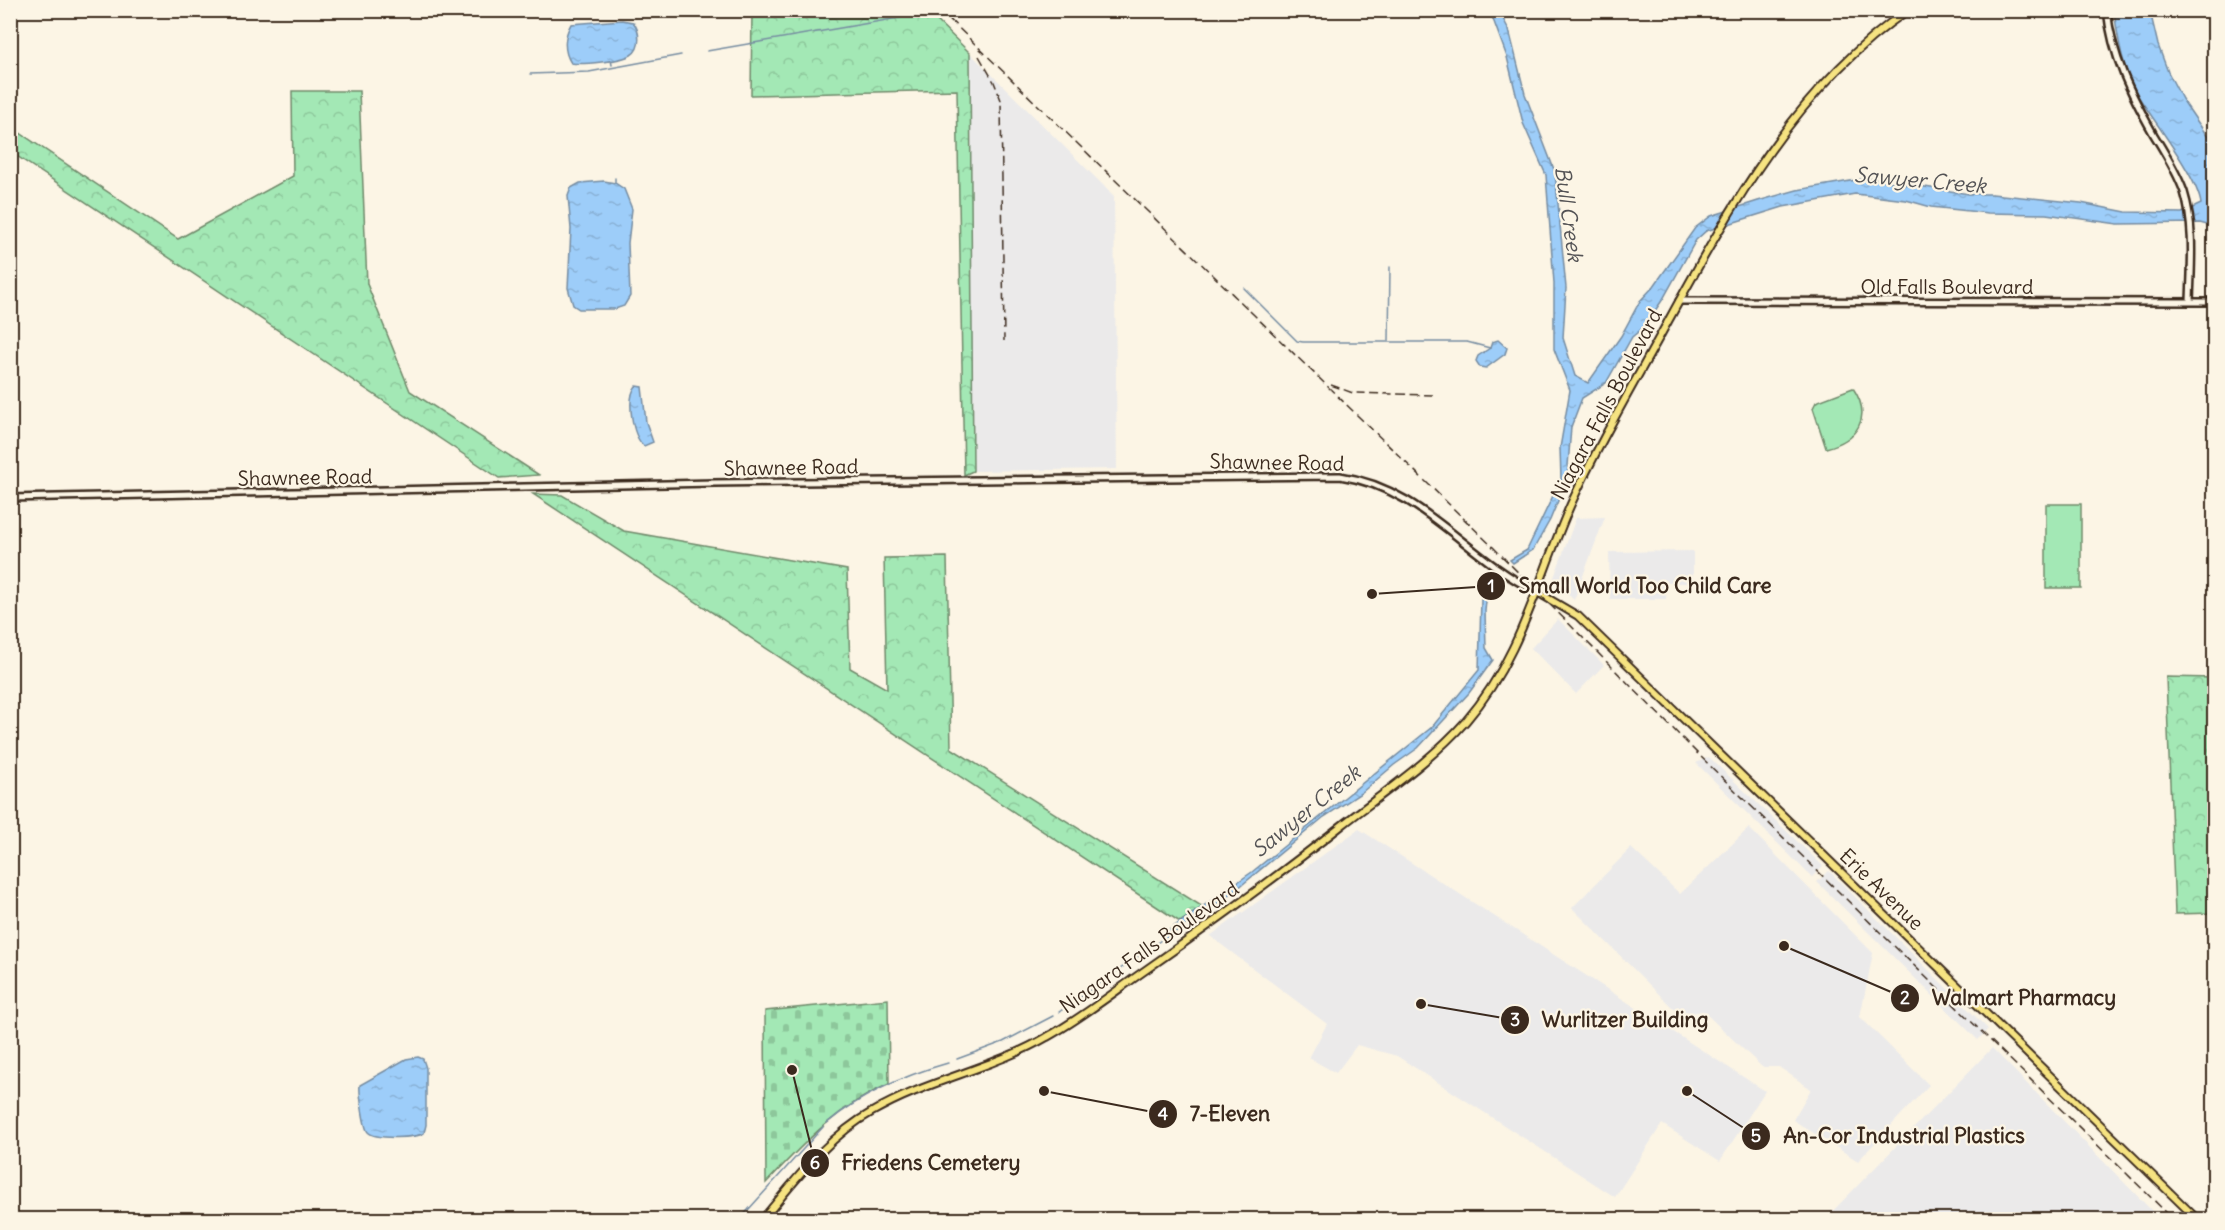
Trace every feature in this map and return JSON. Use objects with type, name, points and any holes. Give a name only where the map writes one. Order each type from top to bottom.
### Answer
[{"type":"main road","name":"Niagara Falls Boulevard","points":[[762,1220],[824,1149],[863,1118],[896,1100],[1020,1052],[1053,1034],[1266,885],[1417,765],[1460,727],[1488,693],[1516,645],[1585,474],[1733,207],[1781,136],[1830,76],[1867,40],[1908,10]]},
{"type":"main road","points":[[2106,10],[2111,41],[2122,76],[2177,176],[2188,207],[2190,302]]},
{"type":"main road","name":"Old Falls Boulevard","points":[[1679,301],[2214,302]]},
{"type":"main road","name":"Shawnee Road","points":[[10,498],[726,483],[1331,476],[1366,481],[1406,498],[1490,565],[1537,592]]},
{"type":"main road","name":"Erie Avenue","points":[[1537,592],[1578,616],[2198,1220]]},
{"type":"shaded area","points":[[970,53],[1114,196],[1117,469],[973,471]]},
{"type":"shaded area","points":[[1605,517],[1574,600],[1553,580],[1576,518]]},
{"type":"shaded area","points":[[1693,551],[1693,583],[1667,583],[1666,599],[1610,599],[1609,552]]},
{"type":"shaded area","points":[[1558,619],[1604,665],[1576,694],[1531,648]]},
{"type":"shaded area","points":[[1709,757],[1823,866],[1812,877],[1696,763]]},
{"type":"shaded area","points":[[1749,828],[1873,953],[1860,1017],[1929,1085],[1858,1161],[1793,1120],[1811,1089],[1779,1067],[1762,1067],[1703,1011],[1680,1015],[1572,908],[1631,848],[1680,894]]},
{"type":"shaded area","points":[[1359,829],[1765,1091],[1720,1161],[1662,1124],[1615,1197],[1397,1056],[1357,1045],[1336,1073],[1309,1058],[1327,1024],[1210,936]]},
{"type":"shaded area","points":[[1829,871],[1988,1029],[1978,1040],[1817,882]]},
{"type":"shaded area","points":[[1992,1048],[2160,1219],[1825,1219]]},
{"type":"green space","points":[[752,11],[927,11],[970,53],[973,471],[964,475],[957,90],[751,95]]},
{"type":"green space","points":[[292,91],[359,91],[367,284],[410,391],[539,475],[499,478],[11,152],[11,127],[178,239],[293,176]]},
{"type":"green space","points":[[1853,388],[1862,409],[1859,426],[1846,439],[1826,448],[1813,408],[1816,402]]},
{"type":"green space","points":[[533,494],[562,495],[624,531],[847,570],[850,668],[887,689],[884,558],[947,557],[951,748],[1203,907],[1180,922]]},
{"type":"green space","points":[[2046,504],[2081,504],[2081,588],[2046,588]]},
{"type":"green space","points":[[2166,677],[2214,678],[2214,913],[2175,914]]},
{"type":"green space","points":[[888,999],[889,1084],[838,1114],[808,1140],[766,1183],[765,1011]]},
{"type":"water","points":[[1490,11],[1499,11],[1509,30],[1525,94],[1555,172],[1566,288],[1563,338],[1575,376],[1588,383],[1621,336],[1640,301],[1654,286],[1695,228],[1711,216],[1758,201],[1797,190],[1868,178],[1969,194],[1992,194],[2081,203],[2126,212],[2182,213],[2201,204],[2184,165],[2138,96],[2128,76],[2114,11],[2150,11],[2158,45],[2168,72],[2182,99],[2214,146],[2214,227],[2200,223],[2118,224],[2046,214],[1988,213],[1931,207],[1906,200],[1855,194],[1783,207],[1706,231],[1696,240],[1663,299],[1644,327],[1632,337],[1606,383],[1582,398],[1571,427],[1567,479],[1550,520],[1533,550],[1513,563],[1510,560],[1527,550],[1561,479],[1560,448],[1570,390],[1554,349],[1554,283],[1546,175],[1523,123],[1507,57]]},
{"type":"water","points":[[622,20],[633,22],[637,30],[639,39],[635,52],[619,59],[571,63],[565,44],[571,24]]},
{"type":"water","points":[[604,181],[615,183],[624,189],[632,209],[628,243],[630,296],[624,306],[615,309],[579,309],[573,305],[568,288],[571,229],[568,196],[571,188],[580,183]]},
{"type":"water","points":[[1498,340],[1507,348],[1505,354],[1486,368],[1480,367],[1476,361],[1478,356],[1490,348],[1492,342]]},
{"type":"water","points":[[636,386],[642,387],[646,422],[653,442],[644,446],[636,434],[632,417],[631,399]]},
{"type":"water","points":[[1489,579],[1495,582],[1486,601],[1486,648],[1493,660],[1469,693],[1418,748],[1361,793],[1324,817],[1231,894],[1165,939],[1162,935],[1252,872],[1432,727],[1479,670],[1481,600]]},
{"type":"water","points":[[418,1057],[423,1059],[426,1068],[424,1133],[396,1137],[372,1135],[365,1124],[360,1085],[406,1059]]},
{"type":"waterway","points":[[707,51],[904,17],[930,16]]},
{"type":"waterway","points":[[530,74],[589,72],[681,55]]},
{"type":"waterway","points":[[611,60],[612,65]]},
{"type":"waterway","points":[[615,178],[615,183]]},
{"type":"waterway","points":[[1389,341],[1390,267]]},
{"type":"waterway","points":[[1244,288],[1297,341],[1467,342],[1490,348]]},
{"type":"waterway","name":"Sawyer Creek","points":[[1059,1012],[1164,938]]},
{"type":"waterway","name":"Sawyer Creek","points":[[957,1059],[1003,1042],[1053,1016]]},
{"type":"waterway","name":"Sawyer Creek","points":[[827,1123],[884,1087],[948,1063]]},
{"type":"waterway","name":"Sawyer Creek","points":[[739,1220],[823,1127]]},
{"type":"railway","points":[[940,10],[1494,548],[1698,754],[2174,1220]]},
{"type":"railway","points":[[979,56],[1001,100],[1004,341]]},
{"type":"railway","points":[[1331,385],[1353,393],[1433,395]]},
{"type":"place","name":"Small World Too Child Care","points":[[1372,594]]},
{"type":"place","name":"Walmart Pharmacy","points":[[1784,946]]},
{"type":"place","name":"Wurlitzer Building","points":[[1421,1004]]},
{"type":"place","name":"Friedens Cemetery","points":[[792,1070]]},
{"type":"place","name":"7-Eleven","points":[[1044,1091]]},
{"type":"place","name":"An-Cor Industrial Plastics","points":[[1687,1091]]},
{"type":"water label","name":"Bull Creek","points":[[1569,214]]}]
